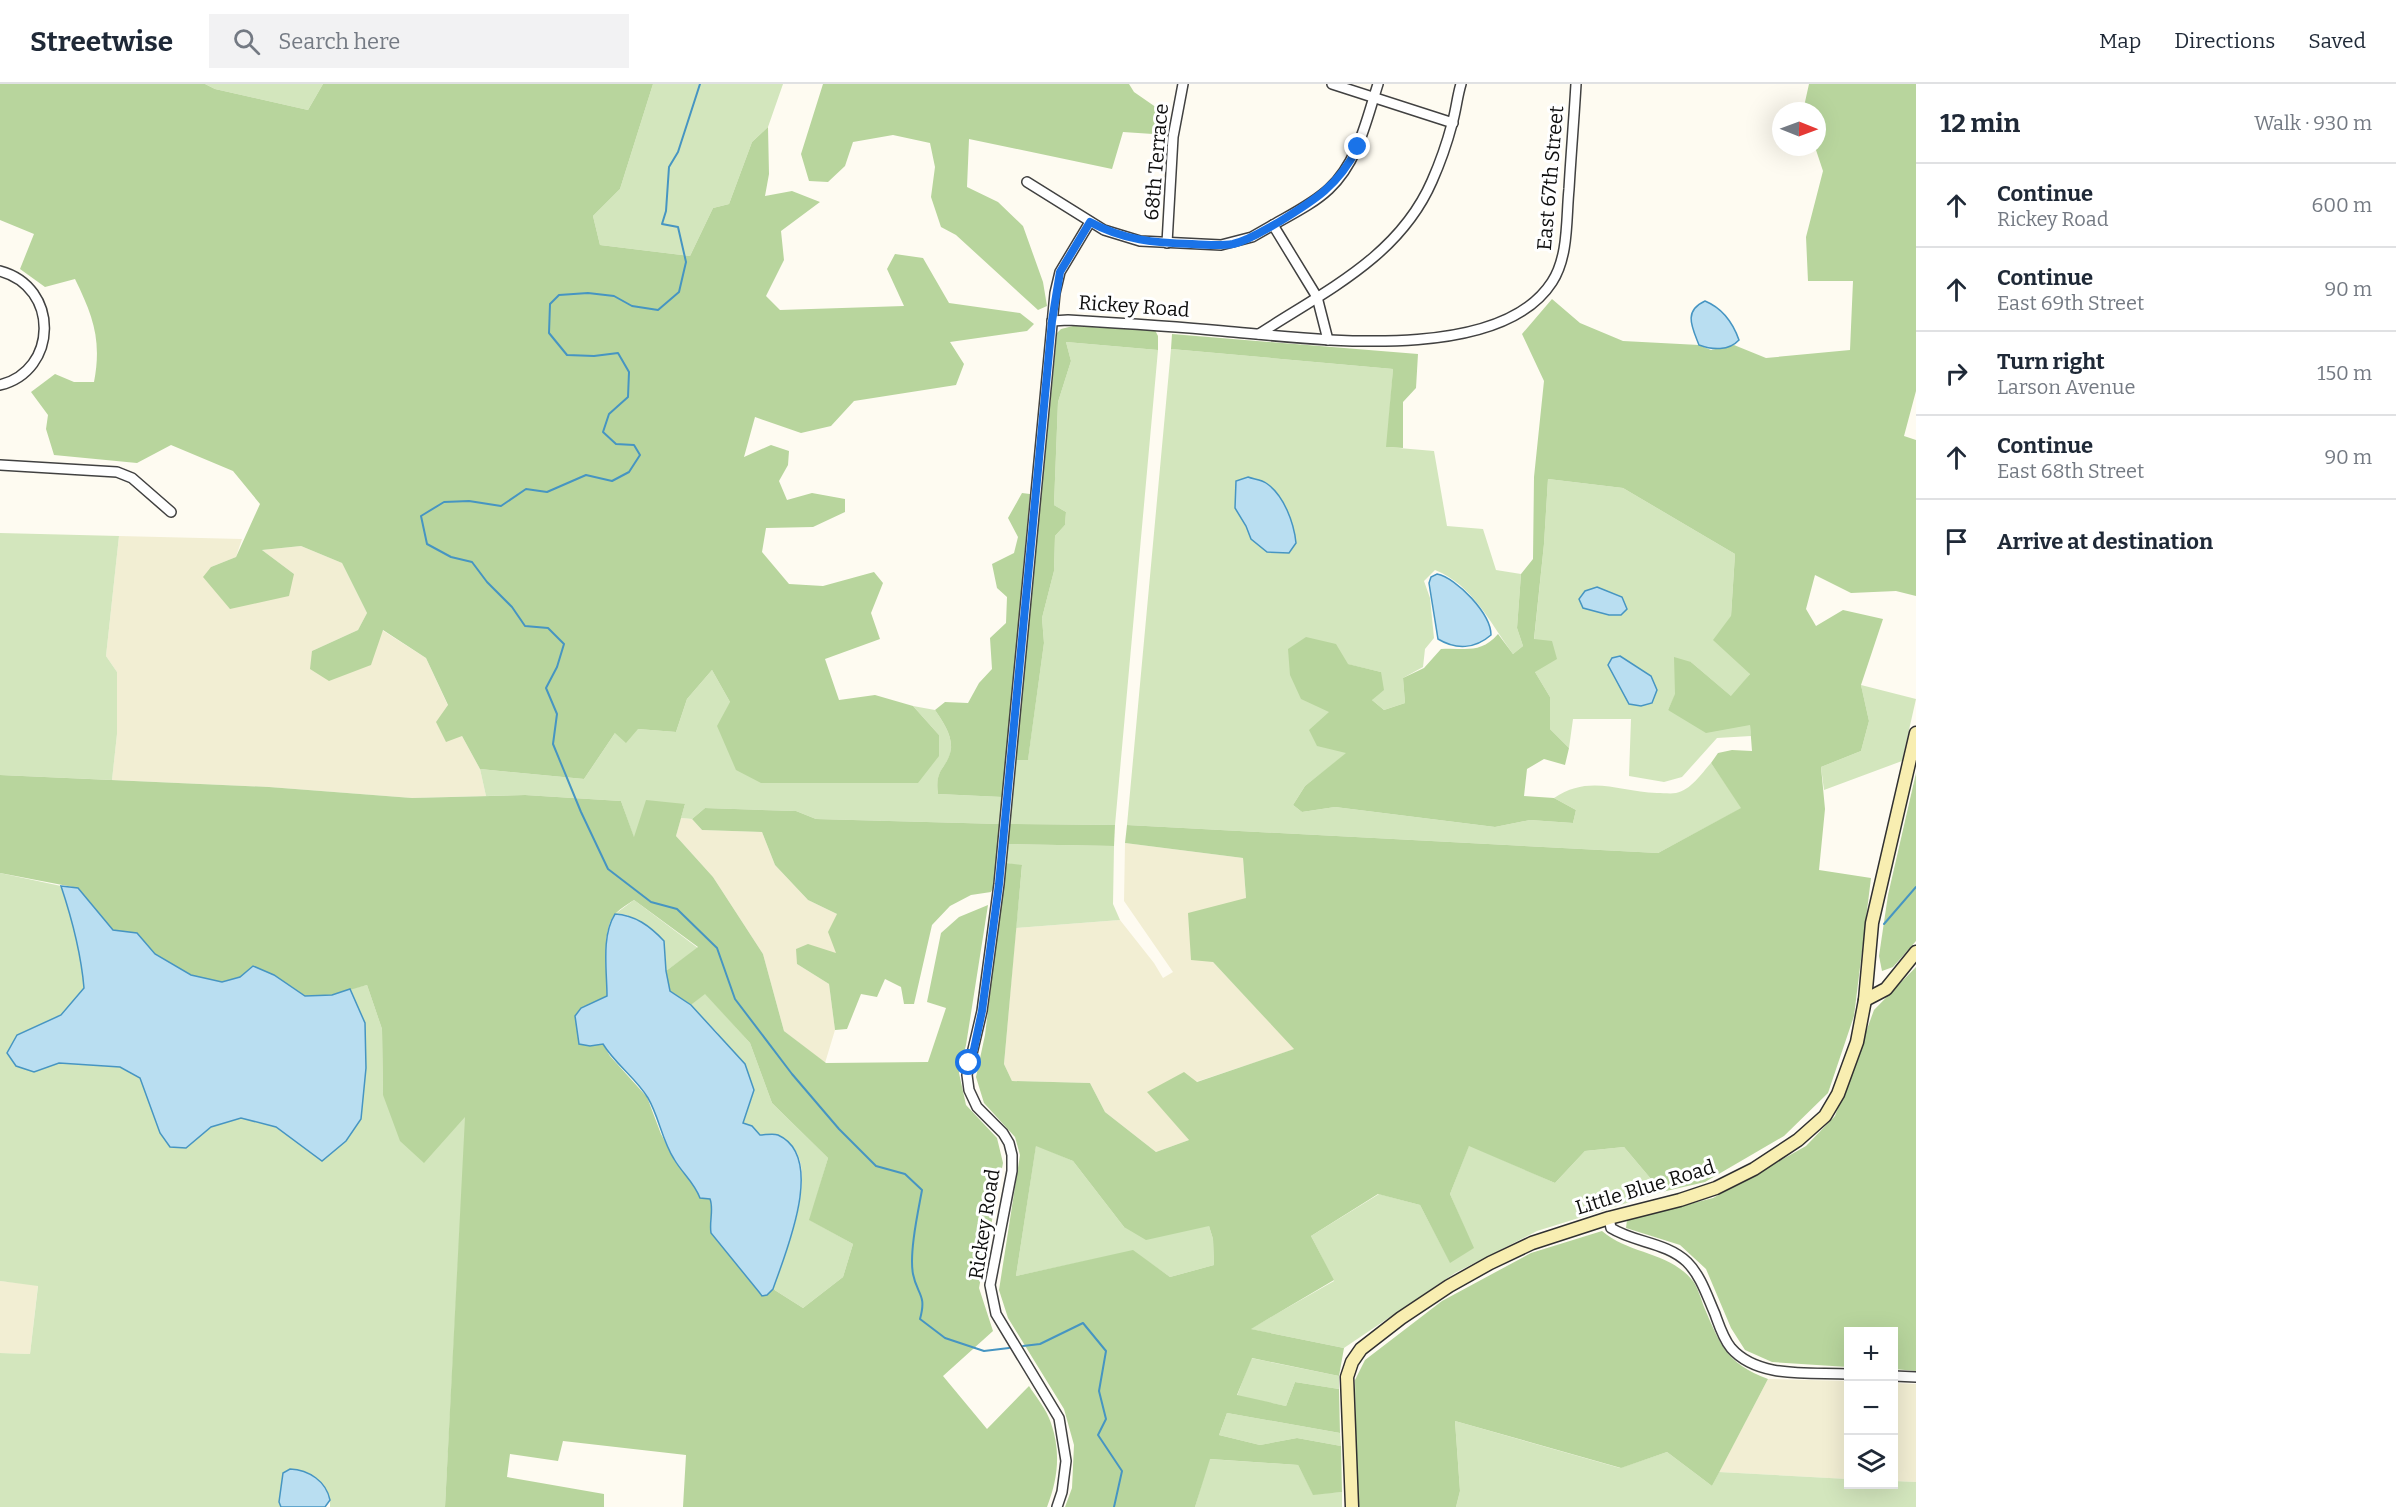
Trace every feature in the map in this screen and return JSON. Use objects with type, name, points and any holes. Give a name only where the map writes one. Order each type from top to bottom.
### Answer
[{"type":"street","name":"68th Terrace","points":[[1167,243],[1173,137],[1183,84]]},
{"type":"street","points":[[1332,84],[1453,123]]},
{"type":"street","points":[[1027,182],[1090,222],[1123,237],[1155,243],[1221,245],[1236,243],[1252,237],[1322,194],[1341,175],[1358,147],[1378,84]]},
{"type":"street","points":[[1259,334],[1346,279],[1382,252],[1413,216],[1432,181],[1453,123],[1461,84]]},
{"type":"street","name":"East 67th Street","points":[[1556,274],[1565,232],[1576,84]]},
{"type":"street","points":[[1052,321],[1060,272],[1090,222]]},
{"type":"street","points":[[1273,225],[1317,297],[1328,340]]},
{"type":"street","points":[[0,271],[20,279],[33,291],[39,300],[43,314],[43,341],[34,363],[18,378],[0,385]]},
{"type":"street","name":"Rickey Road","points":[[1057,1507],[1062,1492],[1066,1461],[1059,1418],[996,1314],[991,1299],[990,1285],[1012,1171],[1012,1155],[1003,1133],[974,1101],[968,1075],[982,1011],[999,884],[1052,321],[1068,320],[1328,340],[1392,341],[1475,331],[1521,311],[1542,293],[1556,274]]},
{"type":"street","points":[[0,465],[117,472],[132,478],[171,512]]},
{"type":"street","name":"Little Blue Road","points":[[1352,1507],[1347,1377],[1352,1362],[1361,1349],[1449,1286],[1490,1263],[1532,1243],[1609,1218],[1680,1200],[1716,1188],[1754,1169],[1798,1140],[1825,1116],[1838,1094],[1857,1042],[1865,1000],[1872,923],[1916,733]]},
{"type":"street","points":[[1865,1000],[1886,989],[1916,952]]},
{"type":"street","points":[[1609,1218],[1611,1228],[1621,1234],[1664,1247],[1686,1261],[1702,1282],[1730,1346],[1743,1360],[1766,1370],[1844,1374]]},
{"type":"street","points":[[1898,1376],[1916,1377]]},
{"type":"shaded area","points":[[119,536],[242,539],[236,557],[211,567],[294,574],[262,550],[301,546],[342,563],[367,613],[358,630],[312,651],[382,630],[426,658],[480,769],[486,796],[412,798],[269,787],[112,780],[117,734],[117,672],[106,656]]},
{"type":"shaded area","points":[[681,818],[692,819],[702,830],[762,832],[775,865],[808,900],[837,914],[836,954],[808,945],[797,964],[829,984],[835,1030],[825,1063],[784,1031],[763,954],[713,877],[676,836]]},
{"type":"shaded area","points":[[1125,843],[1243,858],[1246,898],[1213,962],[1295,1049],[1196,1082],[1148,1091],[1189,1140],[1156,1152],[1105,1112],[1090,1083],[1012,1081],[1004,1064],[1016,928],[1120,920],[1163,978],[1173,972],[1124,901]]},
{"type":"shaded area","points":[[0,1281],[38,1285],[30,1354],[0,1353]]},
{"type":"shaded area","points":[[1768,1379],[1844,1381],[1844,1479],[1719,1472]]},
{"type":"shaded area","points":[[1898,1383],[1916,1384],[1916,1482],[1898,1481]]},
{"type":"green space","points":[[0,84],[205,84],[215,89],[308,110],[323,84],[653,84],[620,189],[593,216],[600,245],[690,256],[713,208],[729,204],[752,142],[768,127],[769,174],[765,196],[792,191],[820,202],[781,231],[784,260],[766,296],[780,310],[904,306],[887,269],[895,254],[923,258],[949,303],[1020,313],[1034,324],[1027,331],[950,342],[964,364],[956,385],[854,401],[831,426],[801,433],[755,417],[744,457],[771,445],[789,451],[788,465],[779,481],[787,500],[812,493],[845,499],[845,512],[813,527],[766,528],[762,552],[789,584],[823,586],[874,572],[883,583],[871,613],[880,639],[825,659],[839,700],[875,695],[913,706],[939,735],[939,756],[918,783],[761,783],[736,770],[717,726],[730,702],[712,670],[687,699],[676,732],[638,729],[626,743],[615,733],[584,779],[480,769],[462,736],[446,742],[436,722],[448,705],[426,658],[383,630],[371,665],[329,681],[310,669],[312,651],[358,630],[367,613],[342,563],[301,546],[262,550],[294,574],[289,596],[230,609],[203,577],[211,567],[236,557],[260,504],[233,471],[171,445],[137,463],[54,455],[46,429],[48,415],[31,392],[55,374],[74,382],[94,382],[96,341],[87,305],[75,279],[45,287],[20,269],[34,234],[0,220]]},
{"type":"green space","points":[[205,84],[323,84],[308,110],[215,89]]},
{"type":"green space","points":[[653,84],[783,84],[768,127],[752,142],[729,204],[713,208],[690,256],[600,245],[593,216],[620,189]]},
{"type":"green space","points":[[823,84],[1129,84],[1134,92],[1160,110],[1153,134],[1123,132],[1112,169],[969,139],[967,187],[998,202],[1023,226],[1043,282],[1047,306],[1038,310],[956,235],[941,227],[931,197],[935,167],[930,143],[893,135],[853,142],[845,166],[828,182],[809,181],[801,154]]},
{"type":"green space","points":[[1809,84],[1916,84],[1916,391],[1904,436],[1916,440],[1916,596],[1896,591],[1851,593],[1815,575],[1806,609],[1816,626],[1843,610],[1883,619],[1861,685],[1869,721],[1861,751],[1821,767],[1825,809],[1819,870],[1871,878],[1854,1016],[1828,1093],[1784,1136],[1705,1182],[1662,1192],[1624,1147],[1585,1151],[1555,1183],[1469,1146],[1450,1194],[1474,1248],[1450,1263],[1420,1205],[1378,1194],[1311,1236],[1334,1280],[1251,1329],[1344,1348],[1339,1376],[1252,1358],[1237,1395],[1286,1406],[1295,1382],[1339,1389],[1340,1433],[1227,1413],[1219,1435],[1260,1445],[1297,1438],[1341,1446],[1342,1492],[1313,1495],[1298,1465],[1210,1459],[1195,1507],[1065,1507],[1072,1488],[1074,1445],[1064,1409],[1008,1318],[999,1290],[1020,1155],[1015,1137],[984,1103],[976,1077],[985,1035],[1006,863],[1022,865],[1004,1064],[1012,1081],[1090,1083],[1105,1112],[1156,1152],[1189,1140],[1147,1092],[1184,1072],[1197,1082],[1294,1049],[1213,962],[1191,960],[1188,913],[1246,898],[1243,858],[1125,843],[1127,825],[1658,853],[1741,808],[1711,763],[1718,753],[1732,750],[1752,751],[1750,725],[1706,733],[1668,710],[1675,694],[1674,657],[1691,662],[1731,696],[1750,674],[1713,640],[1731,616],[1735,554],[1623,488],[1548,479],[1534,639],[1552,641],[1557,659],[1535,672],[1550,697],[1550,729],[1569,748],[1565,765],[1544,759],[1527,769],[1524,796],[1554,798],[1576,810],[1573,823],[1530,820],[1495,827],[1335,807],[1302,812],[1293,805],[1305,786],[1346,753],[1317,746],[1309,730],[1329,712],[1301,699],[1290,675],[1288,649],[1306,637],[1336,644],[1348,664],[1381,672],[1384,690],[1372,700],[1384,710],[1405,703],[1403,678],[1424,668],[1441,649],[1471,649],[1485,645],[1498,634],[1513,654],[1523,646],[1517,628],[1521,574],[1533,559],[1534,477],[1544,381],[1522,334],[1552,299],[1580,323],[1623,341],[1699,345],[1711,350],[1734,345],[1766,358],[1850,350],[1853,281],[1808,281],[1806,237],[1823,171],[1818,156],[1826,156],[1826,102],[1805,102]],"holes":[[[1036,1146],[1073,1161],[1124,1227],[1146,1240],[1209,1226],[1213,1239],[1214,1265],[1170,1277],[1133,1250],[1016,1276]]]},
{"type":"green space","points":[[1073,326],[1155,330],[1158,336],[1158,350],[1066,342],[1071,361],[1058,402],[1054,505],[1066,512],[1065,525],[1055,536],[1054,571],[1042,618],[1044,643],[1028,760],[1016,760],[1057,333],[1061,329]]},
{"type":"green space","points":[[1172,334],[1418,354],[1416,388],[1403,402],[1403,448],[1386,447],[1393,369],[1171,349]]},
{"type":"green space","points":[[1066,342],[1158,350],[1115,825],[1010,824],[1016,760],[1028,759],[1044,643],[1042,618],[1054,571],[1055,536],[1065,525],[1066,512],[1054,505],[1058,402],[1071,361]]},
{"type":"green space","points":[[1171,349],[1393,369],[1387,447],[1434,451],[1447,526],[1483,529],[1496,570],[1521,574],[1517,628],[1523,646],[1513,654],[1480,606],[1460,585],[1435,570],[1424,581],[1430,598],[1434,638],[1425,649],[1423,667],[1403,678],[1405,703],[1384,710],[1372,700],[1381,672],[1347,664],[1329,712],[1347,753],[1305,786],[1293,805],[1302,812],[1335,807],[1495,827],[1530,820],[1573,823],[1576,810],[1554,798],[1567,791],[1580,787],[1605,786],[1643,792],[1676,793],[1691,785],[1711,763],[1742,808],[1658,853],[1127,825]]},
{"type":"green space","points":[[1548,479],[1623,488],[1735,554],[1731,616],[1750,674],[1732,697],[1691,662],[1668,710],[1750,725],[1751,736],[1717,738],[1682,777],[1664,782],[1629,776],[1631,719],[1573,719],[1569,748],[1550,729],[1550,697],[1535,672],[1534,640]]},
{"type":"green space","points":[[1022,493],[1030,494],[1002,797],[938,794],[938,779],[949,755],[951,744],[946,728],[935,710],[945,702],[968,703],[979,683],[992,669],[990,638],[1006,623],[1007,597],[997,588],[992,564],[1014,553],[1018,537],[1008,518]]},
{"type":"green space","points":[[0,533],[119,536],[106,656],[117,672],[117,734],[112,780],[0,775]]},
{"type":"green space","points":[[712,670],[730,702],[939,735],[913,706],[935,710],[946,728],[951,744],[950,755],[938,779],[938,794],[1002,797],[1000,824],[816,819],[796,811],[705,808],[692,819],[681,818],[685,804],[634,838],[621,801],[525,795],[486,796],[480,769],[584,779],[615,733],[638,729],[676,732],[687,699]]},
{"type":"green space","points":[[1861,685],[1916,699],[1902,761],[1824,790],[1821,767],[1861,751],[1869,721]]},
{"type":"green space","points":[[1916,773],[1916,941],[1893,967],[1882,971],[1879,956],[1888,895]]},
{"type":"green space","points":[[0,775],[269,787],[412,798],[525,795],[621,801],[634,837],[646,800],[685,804],[676,836],[713,877],[763,954],[784,1031],[826,1063],[928,1062],[946,1008],[927,1002],[941,933],[959,917],[988,905],[966,1045],[959,1073],[966,1105],[997,1138],[1003,1163],[979,1288],[993,1331],[943,1376],[987,1429],[1029,1386],[1049,1418],[1056,1444],[1056,1476],[1047,1507],[683,1507],[686,1455],[563,1441],[558,1461],[510,1454],[507,1477],[604,1494],[604,1507],[445,1507],[465,1117],[424,1163],[400,1141],[383,1095],[382,1029],[367,985],[332,995],[305,996],[274,975],[240,977],[221,982],[191,975],[155,954],[137,933],[113,930],[78,888],[0,873]],"holes":[[[634,900],[698,947],[666,971],[670,991],[691,1005],[705,994],[750,1043],[772,1103],[828,1158],[809,1220],[853,1244],[843,1277],[803,1308],[773,1289],[767,1295],[762,1296],[711,1233],[710,1199],[700,1198],[695,1186],[675,1161],[661,1134],[647,1097],[610,1056],[581,1008],[607,996],[606,941],[608,930],[615,914]]]},
{"type":"green space","points":[[705,808],[796,811],[816,819],[1000,824],[993,888],[991,892],[971,895],[950,906],[932,925],[914,1004],[904,1004],[901,987],[885,979],[877,997],[861,994],[847,1029],[835,1030],[829,984],[797,964],[796,949],[808,944],[836,953],[828,932],[837,914],[808,900],[775,865],[762,832],[702,830],[692,819]]},
{"type":"green space","points":[[1010,824],[1115,825],[1114,846],[1008,844]]},
{"type":"green space","points":[[1008,844],[1114,846],[1113,904],[1120,920],[1016,928],[1022,866],[1006,863]]},
{"type":"green space","points":[[0,873],[61,886],[81,962],[84,988],[61,1015],[17,1035],[34,1072],[59,1063],[120,1067],[140,1078],[160,1133],[186,1148],[211,1127],[241,1118],[276,1127],[322,1160],[346,1141],[361,1118],[365,1023],[350,989],[367,985],[382,1029],[383,1095],[466,1116],[445,1507],[330,1507],[330,1500],[290,1469],[283,1473],[279,1501],[281,1507],[0,1507],[0,1353],[30,1354],[38,1286],[0,1281]]},
{"type":"green space","points":[[634,900],[698,948],[666,971],[664,941],[627,915],[615,914]]},
{"type":"green space","points":[[1916,967],[1916,1371],[1898,1369],[1898,1327],[1844,1327],[1844,1367],[1772,1362],[1745,1350],[1731,1328],[1706,1269],[1680,1245],[1626,1228],[1627,1220],[1713,1198],[1806,1146],[1835,1116],[1874,1010]]},
{"type":"green space","points":[[705,993],[750,1043],[772,1103],[828,1158],[810,1220],[853,1244],[843,1277],[803,1308],[773,1289],[797,1216],[802,1176],[799,1159],[789,1144],[762,1135],[743,1123],[751,1095],[717,1032],[691,1005]]},
{"type":"green space","points":[[1036,1145],[1073,1161],[1124,1227],[1209,1226],[1213,1239],[1214,1265],[1170,1277],[1133,1251],[1016,1276]]},
{"type":"green space","points":[[1469,1145],[1555,1183],[1585,1151],[1624,1147],[1662,1192],[1537,1231],[1455,1273],[1344,1348],[1250,1329],[1334,1281],[1311,1236],[1379,1194],[1420,1205],[1450,1262],[1473,1248],[1450,1194]]},
{"type":"green space","points":[[1602,1231],[1625,1245],[1661,1258],[1683,1271],[1695,1284],[1715,1332],[1727,1352],[1743,1366],[1768,1379],[1712,1486],[1667,1452],[1621,1468],[1455,1421],[1460,1491],[1456,1507],[1357,1507],[1355,1380],[1365,1360],[1442,1301],[1531,1253]]},
{"type":"green space","points":[[1251,1358],[1339,1376],[1339,1389],[1295,1382],[1286,1406],[1237,1396]]},
{"type":"green space","points":[[1227,1413],[1340,1433],[1341,1446],[1297,1438],[1260,1445],[1219,1435]]},
{"type":"green space","points":[[1455,1421],[1620,1468],[1667,1452],[1712,1486],[1719,1472],[1844,1479],[1844,1489],[1898,1489],[1898,1481],[1916,1482],[1916,1507],[1456,1507],[1460,1491]]},
{"type":"green space","points":[[1209,1459],[1298,1465],[1313,1494],[1342,1492],[1342,1507],[1195,1507]]},
{"type":"water","points":[[1705,301],[1722,312],[1730,322],[1739,340],[1735,344],[1720,348],[1699,345],[1691,320],[1694,310]]},
{"type":"water","points":[[1248,477],[1266,483],[1283,502],[1293,527],[1296,543],[1289,553],[1267,552],[1251,539],[1235,508],[1236,481]]},
{"type":"water","points":[[1437,574],[1454,582],[1472,598],[1490,627],[1491,635],[1485,640],[1472,645],[1458,646],[1438,639],[1429,583],[1431,577]]},
{"type":"water","points":[[1597,587],[1622,597],[1627,609],[1621,615],[1609,615],[1583,608],[1579,599],[1585,591]]},
{"type":"water","points":[[1620,656],[1651,676],[1657,690],[1652,703],[1641,706],[1629,704],[1608,665],[1612,658]]},
{"type":"water","points":[[61,886],[78,888],[113,930],[137,933],[155,954],[191,975],[222,982],[240,977],[253,966],[274,975],[305,996],[332,995],[350,989],[365,1023],[366,1068],[361,1119],[346,1141],[322,1161],[276,1127],[241,1118],[211,1127],[186,1148],[170,1147],[160,1133],[140,1078],[120,1067],[59,1063],[34,1072],[16,1066],[7,1053],[17,1035],[61,1015],[84,988],[76,936]]},
{"type":"water","points":[[615,914],[642,922],[664,941],[670,991],[691,1005],[745,1064],[754,1090],[743,1123],[752,1126],[760,1135],[778,1135],[792,1146],[800,1163],[801,1184],[793,1231],[773,1289],[767,1295],[762,1296],[711,1233],[710,1199],[700,1198],[695,1187],[674,1159],[652,1105],[643,1091],[603,1044],[590,1046],[579,1044],[575,1016],[581,1008],[607,996],[606,943]]},
{"type":"water","points":[[290,1469],[310,1474],[321,1482],[330,1500],[325,1507],[281,1507],[279,1502],[283,1473]]},
{"type":"waterway","points":[[700,84],[678,152],[669,167],[666,211],[662,224],[678,227],[686,262],[679,292],[658,310],[632,306],[614,296],[588,293],[559,295],[550,304],[549,333],[567,355],[594,356],[618,353],[629,372],[628,397],[609,414],[603,432],[616,444],[634,445],[640,455],[629,472],[612,481],[586,475],[547,492],[526,489],[501,506],[469,501],[444,502],[421,516],[427,544],[451,557],[472,562],[487,582],[512,607],[525,626],[548,628],[564,644],[557,667],[546,688],[557,714],[553,744],[608,869],[651,902],[677,909],[717,948],[735,999],[792,1074],[839,1129],[876,1166],[905,1174],[922,1190],[912,1255],[913,1274],[922,1299],[920,1319],[945,1338],[984,1351],[1009,1348]]},
{"type":"waterway","points":[[1884,924],[1916,887]]},
{"type":"waterway","points":[[1023,1346],[1040,1344],[1083,1323],[1106,1351],[1099,1391],[1106,1419],[1098,1435],[1122,1471],[1114,1507]]},
{"type":"route","points":[[969,1063],[982,1011],[999,884],[1040,468],[1052,321],[1060,272],[1078,238],[1090,222],[1111,234],[1155,243],[1221,245],[1236,243],[1252,237],[1310,203],[1329,189],[1347,167],[1358,147]]}]
